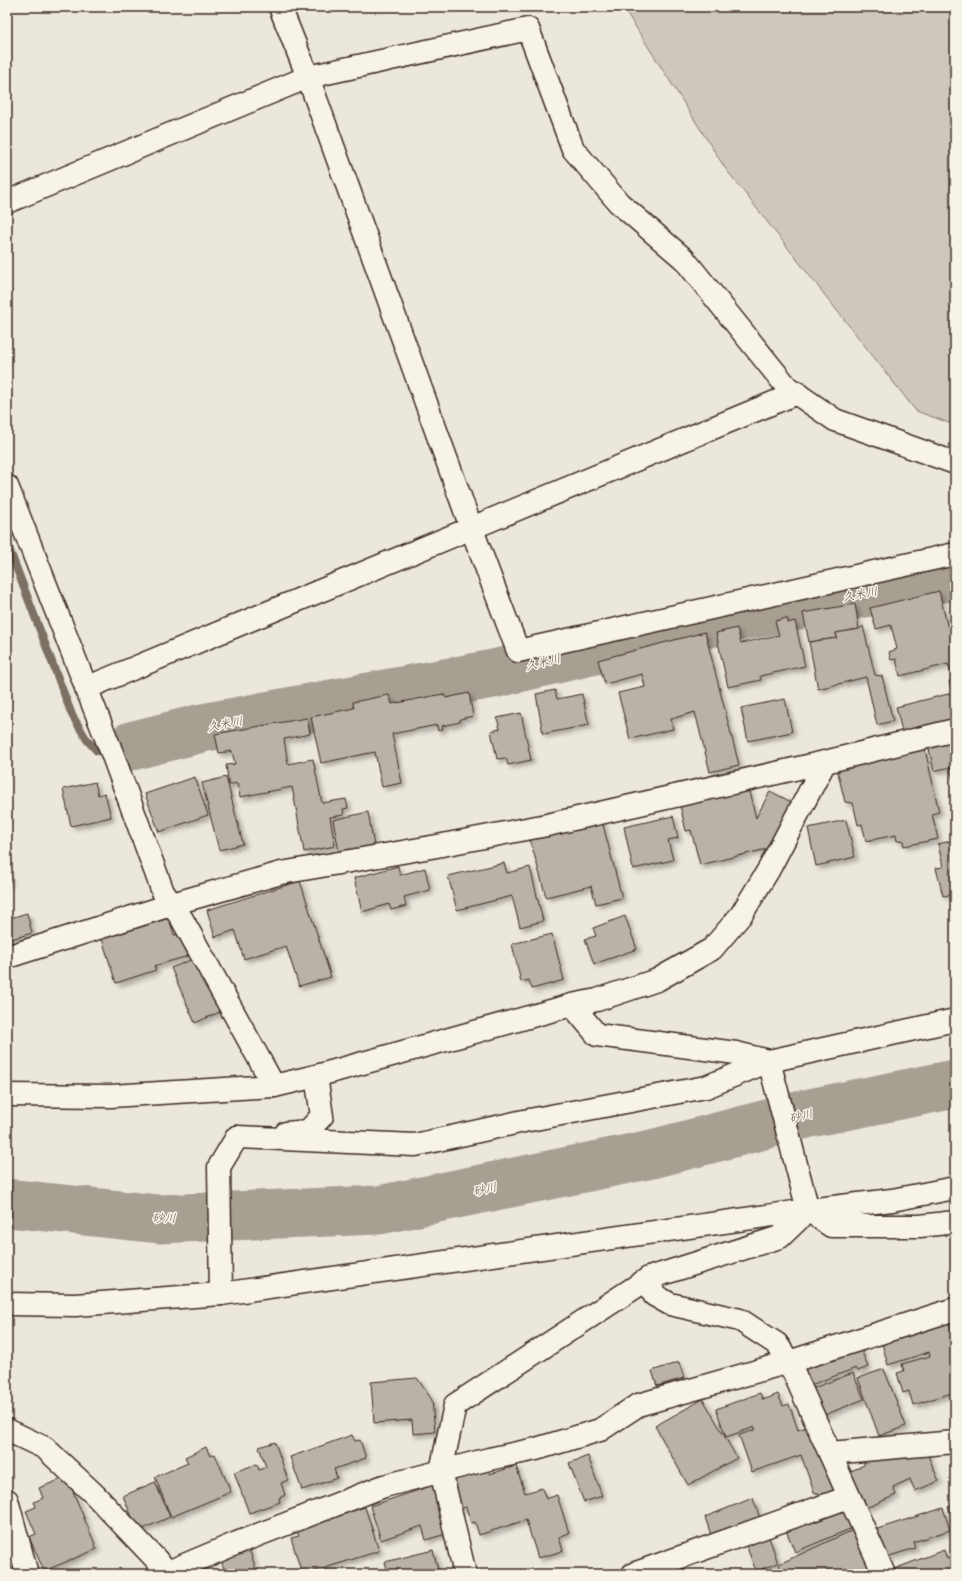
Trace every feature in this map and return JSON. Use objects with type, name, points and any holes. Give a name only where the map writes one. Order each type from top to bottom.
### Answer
[{"type":"street","points":[[280,7],[308,76],[471,527],[518,651],[955,554]]},
{"type":"street","points":[[7,202],[308,76],[528,29],[573,149],[619,203],[684,259],[787,387],[834,420],[955,463]]},
{"type":"street","points":[[86,688],[797,393]]},
{"type":"street","points":[[7,486],[110,748],[163,892],[182,919],[274,1086]]},
{"type":"street","points":[[7,957],[172,904],[282,874],[539,826],[825,762],[955,730]]},
{"type":"street","points":[[7,1095],[111,1096],[274,1086],[316,1076],[572,1005],[597,1000],[657,980],[712,949],[741,915],[769,870],[825,762]]},
{"type":"street","points":[[572,1005],[597,1035],[736,1052],[769,1061]]},
{"type":"street","points":[[237,1137],[415,1145],[524,1121],[706,1087],[769,1061],[955,1020]]},
{"type":"street","points":[[769,1061],[808,1210],[831,1226],[920,1226],[955,1222]]},
{"type":"street","points":[[237,1137],[308,1131],[322,1116],[316,1076]]},
{"type":"street","points":[[221,1294],[218,1167],[237,1137]]},
{"type":"street","points":[[7,1304],[76,1304],[221,1294],[808,1210],[892,1200],[955,1188]]},
{"type":"street","points":[[465,1574],[441,1471],[455,1406],[649,1278],[780,1237],[808,1210]]},
{"type":"street","points":[[649,1278],[654,1295],[670,1304],[740,1320],[777,1344],[789,1362],[884,1574]]},
{"type":"street","points":[[7,1430],[45,1448],[95,1495],[168,1572],[237,1543],[384,1486],[536,1449],[600,1430],[638,1405],[789,1362],[955,1309]]},
{"type":"street","points":[[830,1453],[955,1442]]},
{"type":"street","points":[[633,1574],[849,1497]]},
{"type":"street","points":[[7,1500],[27,1574]]},
{"type":"shaded area","points":[[623,7],[955,7],[955,425],[916,411],[725,168]]},
{"type":"building","points":[[939,591],[947,625],[955,623],[955,671],[951,672],[948,664],[900,676],[896,659],[891,660],[889,652],[897,649],[891,625],[876,629],[870,608]]},
{"type":"building","points":[[855,604],[859,629],[836,633],[837,638],[809,642],[803,613]]},
{"type":"building","points":[[787,618],[788,623],[795,621],[805,666],[760,676],[761,680],[728,687],[716,633],[737,628],[741,643],[779,635],[775,621]]},
{"type":"building","points":[[863,626],[875,675],[882,676],[893,721],[877,725],[866,677],[818,689],[809,642],[837,638],[836,633],[859,629]]},
{"type":"building","points":[[705,632],[739,765],[710,772],[695,712],[671,719],[673,729],[630,739],[618,693],[645,687],[642,674],[605,684],[598,660]]},
{"type":"building","points":[[955,680],[955,722],[903,735],[896,707],[952,693],[949,681]]},
{"type":"building","points":[[555,690],[557,699],[582,694],[589,725],[543,734],[536,694]]},
{"type":"building","points":[[469,693],[473,716],[460,719],[460,722],[442,726],[443,729],[438,731],[437,725],[392,734],[402,783],[382,787],[375,752],[321,763],[311,717],[354,708],[353,702],[389,695],[392,704],[443,694],[446,698]]},
{"type":"building","points":[[785,699],[792,732],[748,741],[741,708]]},
{"type":"building","points":[[521,713],[531,760],[508,765],[506,758],[497,759],[491,731],[500,729],[497,718]]},
{"type":"building","points":[[307,718],[310,734],[284,739],[288,764],[313,759],[322,803],[346,799],[348,808],[343,809],[344,815],[330,817],[335,846],[304,852],[292,787],[240,797],[237,783],[229,785],[226,765],[235,764],[232,751],[219,753],[215,734]]},
{"type":"building","points":[[955,738],[954,784],[950,767],[934,771],[928,744]]},
{"type":"building","points":[[925,749],[939,812],[932,814],[938,839],[904,846],[903,840],[897,841],[896,835],[866,841],[862,824],[858,825],[853,803],[845,802],[837,769]]},
{"type":"building","points":[[195,777],[208,815],[159,832],[145,794]]},
{"type":"building","points":[[226,777],[243,844],[219,850],[202,783]]},
{"type":"building","points":[[95,782],[98,795],[105,793],[111,817],[71,826],[63,789]]},
{"type":"building","points":[[747,784],[756,818],[770,791],[797,805],[775,847],[700,865],[691,830],[686,831],[679,801]]},
{"type":"building","points":[[368,812],[374,846],[339,852],[333,820]]},
{"type":"building","points":[[600,813],[622,898],[596,904],[591,886],[546,897],[528,832]]},
{"type":"building","points":[[673,816],[678,838],[668,840],[673,860],[633,869],[624,827]]},
{"type":"building","points":[[846,820],[855,857],[816,866],[808,828]]},
{"type":"building","points":[[955,840],[955,894],[943,896],[936,868],[943,867],[938,844]]},
{"type":"building","points":[[504,863],[507,873],[530,867],[543,921],[520,927],[512,896],[457,910],[448,876]]},
{"type":"building","points":[[398,866],[400,875],[425,868],[430,890],[404,897],[406,906],[391,910],[389,904],[362,912],[354,878]]},
{"type":"building","points":[[7,873],[10,882],[7,883]]},
{"type":"building","points":[[300,881],[331,977],[299,986],[286,946],[244,959],[235,930],[215,937],[207,910]]},
{"type":"building","points":[[27,913],[32,933],[8,940],[7,919]]},
{"type":"building","points":[[625,916],[637,949],[594,964],[585,939],[596,936],[593,928]]},
{"type":"building","points":[[169,918],[174,935],[181,933],[188,956],[154,966],[156,970],[116,983],[102,939]]},
{"type":"building","points":[[552,934],[564,980],[532,989],[529,980],[521,982],[512,944]]},
{"type":"building","points":[[198,957],[222,1011],[195,1023],[171,968]]},
{"type":"building","points":[[948,1319],[955,1342],[955,1392],[913,1405],[909,1391],[903,1393],[897,1373],[904,1371],[902,1364],[930,1356],[929,1352],[888,1365],[881,1340]]},
{"type":"building","points":[[858,1342],[868,1367],[858,1371],[856,1368],[808,1386],[799,1364]]},
{"type":"building","points":[[679,1362],[684,1378],[657,1386],[652,1371]]},
{"type":"building","points":[[884,1369],[906,1426],[879,1436],[858,1378]]},
{"type":"building","points":[[853,1373],[864,1399],[822,1416],[811,1389]]},
{"type":"building","points":[[417,1378],[432,1400],[435,1432],[413,1434],[412,1420],[374,1423],[371,1382]]},
{"type":"building","points":[[760,1393],[763,1400],[778,1394],[783,1406],[789,1404],[798,1430],[818,1423],[842,1490],[827,1496],[814,1492],[801,1455],[752,1472],[739,1435],[755,1430],[755,1427],[726,1437],[716,1409]]},
{"type":"building","points":[[703,1399],[737,1458],[688,1485],[655,1426]]},
{"type":"building","points":[[352,1435],[355,1441],[360,1440],[366,1458],[334,1469],[337,1478],[302,1490],[290,1457]]},
{"type":"building","points":[[275,1442],[288,1480],[281,1483],[285,1495],[279,1498],[280,1502],[249,1513],[234,1472],[257,1464],[259,1470],[266,1467],[259,1447]]},
{"type":"building","points":[[206,1447],[210,1456],[215,1454],[231,1492],[171,1517],[155,1477],[188,1463],[185,1457]]},
{"type":"building","points":[[927,1453],[939,1481],[915,1491],[910,1479],[893,1487],[896,1495],[866,1508],[849,1472],[864,1465],[865,1459]]},
{"type":"building","points":[[588,1456],[602,1496],[584,1502],[569,1463]]},
{"type":"building","points":[[516,1466],[525,1493],[542,1488],[546,1499],[557,1495],[569,1533],[559,1537],[563,1551],[538,1558],[526,1520],[479,1535],[475,1522],[471,1523],[466,1507],[460,1509],[451,1481],[489,1469],[490,1474]]},
{"type":"building","points":[[67,1477],[97,1549],[44,1571],[29,1537],[36,1534],[26,1511],[36,1507],[34,1502],[43,1498],[39,1488]]},
{"type":"building","points":[[155,1482],[170,1517],[138,1531],[123,1496]]},
{"type":"building","points":[[434,1485],[449,1533],[426,1540],[422,1526],[381,1540],[370,1506]]},
{"type":"building","points":[[753,1498],[761,1521],[712,1538],[705,1517]]},
{"type":"building","points":[[848,1503],[857,1526],[795,1552],[785,1528]]},
{"type":"building","points":[[955,1504],[955,1525],[948,1507]]},
{"type":"building","points":[[365,1507],[379,1551],[302,1574],[291,1538],[299,1536],[296,1529]]},
{"type":"building","points":[[943,1508],[950,1530],[913,1542],[915,1548],[880,1559],[871,1531]]},
{"type":"building","points":[[7,1528],[19,1574],[7,1574]]},
{"type":"building","points":[[853,1530],[873,1574],[783,1574],[779,1564]]},
{"type":"building","points":[[769,1537],[778,1563],[756,1571],[746,1545]]},
{"type":"building","points":[[248,1546],[257,1572],[251,1574],[226,1574],[219,1555]]},
{"type":"building","points":[[433,1550],[439,1574],[379,1574],[388,1572],[385,1562]]},
{"type":"building","points":[[944,1550],[947,1559],[955,1556],[955,1574],[896,1574],[894,1569]]},
{"type":"building","points":[[681,1561],[686,1574],[648,1574]]},
{"type":"waterway","points":[[7,543],[72,715],[87,740],[97,751],[131,746]]},
{"type":"waterway","name":"久米川","points":[[131,746],[202,728],[493,674],[732,618],[955,576]]},
{"type":"waterway","name":"砂川","points":[[7,1203],[159,1219],[379,1210],[652,1154],[810,1113],[955,1084]]}]
